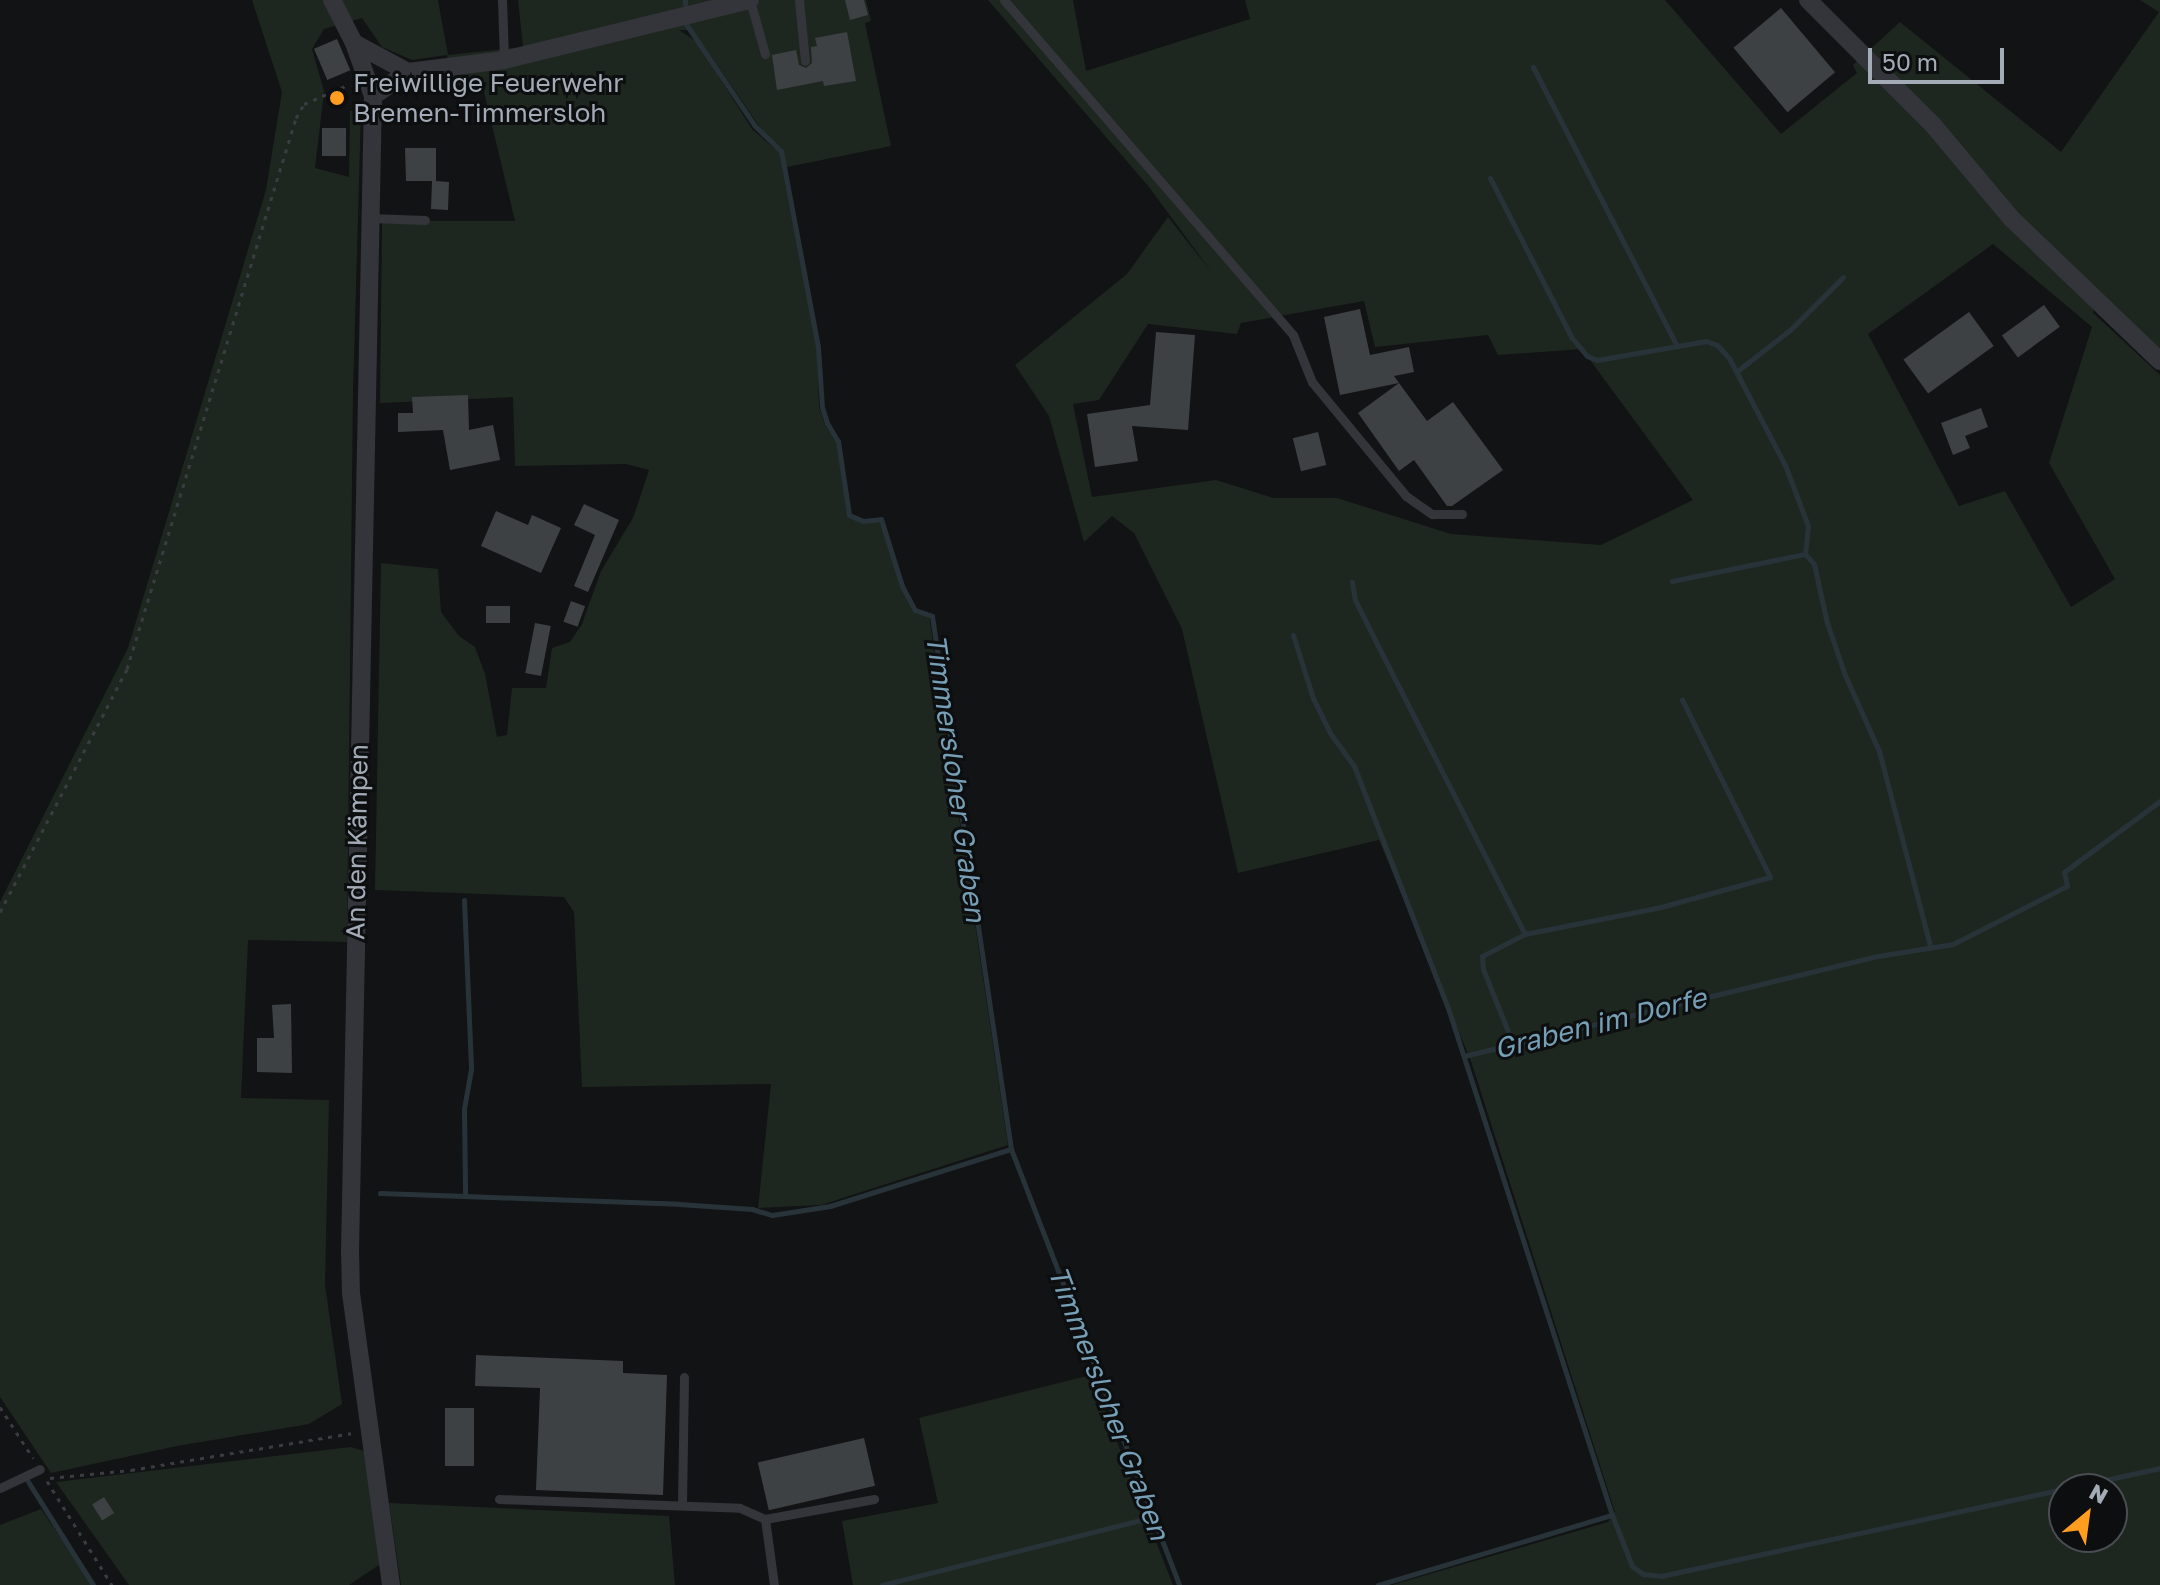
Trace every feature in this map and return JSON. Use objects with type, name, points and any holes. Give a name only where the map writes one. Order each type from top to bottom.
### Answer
[{"type":"street","name":"An den Kämpen","points":[[332,0],[354,43],[373,96],[350,1250],[351,1293],[391,1585]]},
{"type":"street","points":[[373,96],[408,72],[504,60],[750,0]]},
{"type":"street","points":[[1808,0],[1933,125],[2012,219],[2160,361]]},
{"type":"street","points":[[354,43],[408,72]]},
{"type":"lane","points":[[502,0],[504,60]]},
{"type":"lane","points":[[750,0],[765,54]]},
{"type":"lane","points":[[799,0],[805,61]]},
{"type":"lane","points":[[1004,0],[1293,335],[1312,382],[1406,496],[1432,514],[1462,514]]},
{"type":"lane","points":[[371,218],[425,220]]},
{"type":"lane","points":[[682,1505],[684,1377]]},
{"type":"lane","points":[[0,1488],[40,1469]]},
{"type":"lane","points":[[499,1499],[740,1508],[765,1519],[874,1499]]},
{"type":"lane","points":[[765,1519],[774,1585]]},
{"type":"path","points":[[0,912],[127,669],[296,118],[304,104],[367,76]]},
{"type":"path","points":[[0,1407],[40,1469]]},
{"type":"path","points":[[112,1585],[46,1479],[131,1470],[370,1430]]},
{"type":"shaded area","points":[[252,0],[438,0],[448,55],[523,47],[518,0],[866,0],[871,21],[865,23],[891,146],[782,168],[817,348],[819,407],[825,425],[836,441],[849,515],[864,523],[880,521],[900,586],[913,611],[929,616],[1008,1145],[821,1205],[758,1208],[771,1084],[582,1087],[574,912],[564,897],[375,890],[381,563],[438,569],[441,612],[459,636],[475,647],[485,674],[497,737],[507,735],[512,688],[546,688],[552,648],[570,642],[582,624],[601,571],[633,518],[649,470],[626,464],[515,466],[513,397],[380,403],[382,221],[515,221],[484,92],[487,82],[453,86],[447,55],[412,60],[382,47],[362,18],[324,29],[312,49],[324,91],[315,168],[349,177],[350,111],[361,111],[353,391],[347,942],[248,940],[241,1098],[329,1100],[325,1285],[342,1404],[309,1424],[177,1446],[51,1473],[0,1397],[0,902],[128,648],[266,190],[282,92]],"holes":[[[679,30],[693,30],[775,149],[752,129],[697,42]]]},
{"type":"shaded area","points":[[988,0],[1073,0],[1086,71],[1250,19],[1245,0],[1665,0],[1781,134],[1857,73],[1853,65],[1900,22],[2061,152],[2159,12],[2140,0],[2160,0],[2160,351],[2097,292],[2093,313],[2160,375],[2160,1585],[1392,1585],[1608,1522],[1615,1512],[1471,1061],[1379,840],[1238,873],[1182,629],[1134,533],[1112,516],[1084,542],[1049,416],[1015,365],[1127,274],[1168,217],[1213,274],[1149,187]],"holes":[[[1993,244],[2092,327],[2049,463],[2115,579],[2071,607],[2005,491],[1959,506],[1868,334]],[[1364,301],[1375,347],[1488,335],[1498,355],[1582,349],[1693,500],[1601,545],[1451,534],[1337,498],[1274,498],[1216,480],[1092,497],[1073,404],[1099,400],[1148,324],[1237,334],[1241,323]]]},
{"type":"shaded area","points":[[1091,1375],[1173,1585],[853,1585],[842,1521],[938,1503],[919,1418]]},
{"type":"shaded area","points":[[351,1447],[364,1451],[382,1563],[349,1585],[129,1585],[56,1482]]},
{"type":"shaded area","points":[[389,1503],[669,1516],[675,1585],[401,1585]]},
{"type":"shaded area","points":[[41,1509],[93,1585],[0,1585],[0,1525]]},
{"type":"building","points":[[845,0],[864,0],[868,15],[850,20]]},
{"type":"building","points":[[1781,8],[1835,72],[1787,112],[1734,48]]},
{"type":"building","points":[[847,32],[856,81],[824,86],[823,81],[777,90],[772,55],[796,50],[799,65],[806,68],[812,63],[811,47],[817,46],[815,38]]},
{"type":"building","points":[[337,39],[350,70],[327,80],[314,49]]},
{"type":"building","points":[[322,128],[346,128],[346,156],[322,156]]},
{"type":"building","points":[[405,148],[436,148],[436,181],[449,182],[448,210],[431,209],[432,181],[406,181]]},
{"type":"building","points":[[2044,305],[2060,327],[2018,357],[2002,336]]},
{"type":"building","points":[[1360,309],[1370,355],[1409,347],[1414,372],[1394,376],[1399,383],[1340,395],[1324,317]]},
{"type":"building","points":[[1969,312],[1994,346],[1928,394],[1903,360]]},
{"type":"building","points":[[1156,332],[1195,335],[1188,430],[1132,426],[1138,461],[1095,467],[1087,414],[1150,405]]},
{"type":"building","points":[[1399,383],[1427,421],[1453,402],[1503,470],[1452,506],[1447,506],[1414,460],[1399,471],[1358,413]]},
{"type":"building","points":[[468,395],[469,430],[493,425],[500,460],[450,470],[443,430],[398,432],[398,413],[413,413],[412,397]]},
{"type":"building","points":[[1981,408],[1988,427],[1965,436],[1970,448],[1953,455],[1941,423]]},
{"type":"building","points":[[1318,432],[1326,465],[1301,471],[1293,438]]},
{"type":"building","points":[[584,504],[619,520],[588,592],[574,586],[595,535],[574,525]]},
{"type":"building","points":[[496,511],[528,525],[532,515],[561,528],[541,573],[481,546]]},
{"type":"building","points":[[571,601],[585,606],[578,627],[563,622]]},
{"type":"building","points":[[486,606],[510,606],[510,623],[486,623]]},
{"type":"building","points":[[535,623],[551,626],[541,676],[525,673]]},
{"type":"building","points":[[291,1004],[292,1073],[257,1072],[257,1038],[274,1038],[272,1005]]},
{"type":"building","points":[[476,1355],[623,1361],[623,1373],[667,1375],[663,1495],[536,1490],[540,1388],[475,1386]]},
{"type":"building","points":[[445,1408],[474,1408],[474,1466],[445,1466]]},
{"type":"building","points":[[864,1438],[875,1486],[769,1510],[758,1463]]},
{"type":"building","points":[[104,1497],[114,1513],[102,1521],[92,1504]]},
{"type":"waterway","name":"Timmersloher Graben","points":[[686,24],[755,126],[781,151],[818,347],[822,407],[838,441],[849,515],[863,521],[881,519],[902,586],[915,610],[932,616],[1011,1149],[1179,1585]]},
{"type":"waterway","points":[[1533,67],[1677,346]]},
{"type":"waterway","points":[[1490,178],[1572,338],[1587,356],[1597,360],[1706,341],[1717,345],[1729,358],[1785,465],[1808,526],[1805,554],[1814,564],[1827,623],[1845,675],[1879,751],[1930,946]]},
{"type":"waterway","points":[[1736,372],[1790,330],[1843,277]]},
{"type":"waterway","points":[[1672,581],[1805,554]]},
{"type":"waterway","points":[[1352,582],[1355,600],[1525,934],[1482,956],[1483,969],[1513,1044]]},
{"type":"waterway","name":"Graben im Dorfe","points":[[1293,635],[1313,698],[1330,733],[1354,766],[1449,1011],[1612,1515]]},
{"type":"waterway","points":[[1525,934],[1661,907],[1770,877],[1682,700]]},
{"type":"waterway","name":"Graben im Dorfe","points":[[1464,1056],[1878,956],[1953,944],[2067,886],[2064,872],[2160,801]]},
{"type":"waterway","points":[[464,900],[471,1069],[464,1108],[465,1196],[679,1204],[752,1209],[772,1215],[830,1206],[1011,1149]]},
{"type":"waterway","points":[[380,1193],[465,1196]]},
{"type":"waterway","points":[[1378,1585],[1612,1515],[1632,1566],[1643,1574],[1661,1576],[2160,1468]]},
{"type":"waterway","points":[[27,1480],[93,1585]]},
{"type":"waterway","points":[[882,1585],[1153,1517]]},
{"type":"place","name":"Freiwillige Feuerwehr Bremen-Timmersloh","points":[[337,98]]}]
